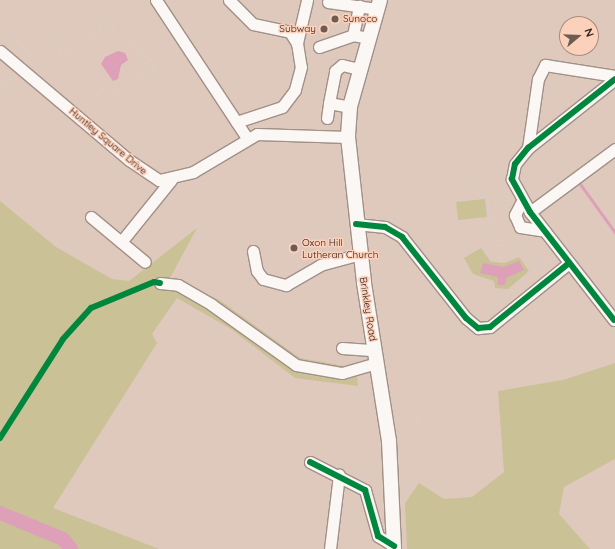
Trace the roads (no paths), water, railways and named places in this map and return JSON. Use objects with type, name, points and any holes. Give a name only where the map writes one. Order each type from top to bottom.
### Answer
[{"type":"main road","name":"Brinkley Road","points":[[378,4],[350,107],[348,137],[356,224],[393,483],[394,548]]},
{"type":"street","points":[[156,0],[247,138]]},
{"type":"street","points":[[229,0],[247,21],[290,32],[297,43]]},
{"type":"street","points":[[236,122],[267,114],[291,97],[300,76],[297,43],[307,0]]},
{"type":"street","points":[[328,2],[378,4]]},
{"type":"street","points":[[353,35],[354,4]]},
{"type":"street","points":[[319,47],[353,35],[369,38]]},
{"type":"street","name":"Huntley Square Drive","points":[[0,51],[142,170],[159,180],[171,180]]},
{"type":"street","points":[[327,118],[335,71],[342,65],[360,69]]},
{"type":"street","points":[[528,148],[538,79],[545,65],[615,78]]},
{"type":"street","points":[[614,320],[530,212],[522,201],[513,183],[515,164],[528,148],[615,78]]},
{"type":"street","points":[[329,103],[350,107]]},
{"type":"street","points":[[121,242],[171,180],[193,172],[247,138],[268,133],[348,137]]},
{"type":"street","points":[[530,212],[615,149]]},
{"type":"street","points":[[522,201],[515,215],[520,227],[545,231]]},
{"type":"street","points":[[91,217],[145,262]]},
{"type":"street","points":[[356,224],[385,227],[402,237],[474,325],[490,327],[569,263]]},
{"type":"street","points":[[252,251],[257,271],[263,279],[286,285],[304,276],[320,265],[360,254]]},
{"type":"street","points":[[160,283],[178,285],[206,301],[296,365],[342,373],[376,356]]},
{"type":"street","points":[[342,348],[376,356]]},
{"type":"street","points":[[310,462],[339,475],[365,490],[378,536],[394,548]]},
{"type":"street","points":[[330,549],[339,475]]},
{"type":"waterway","points":[[579,182],[615,232]]},
{"type":"waterway","points":[[0,513],[63,539],[71,549]]},
{"type":"place","name":"Sunoco","points":[[335,19]]},
{"type":"place","name":"Subway","points":[[324,29]]},
{"type":"place","name":"Oxon Hill Lutheran Church","points":[[294,248]]}]
